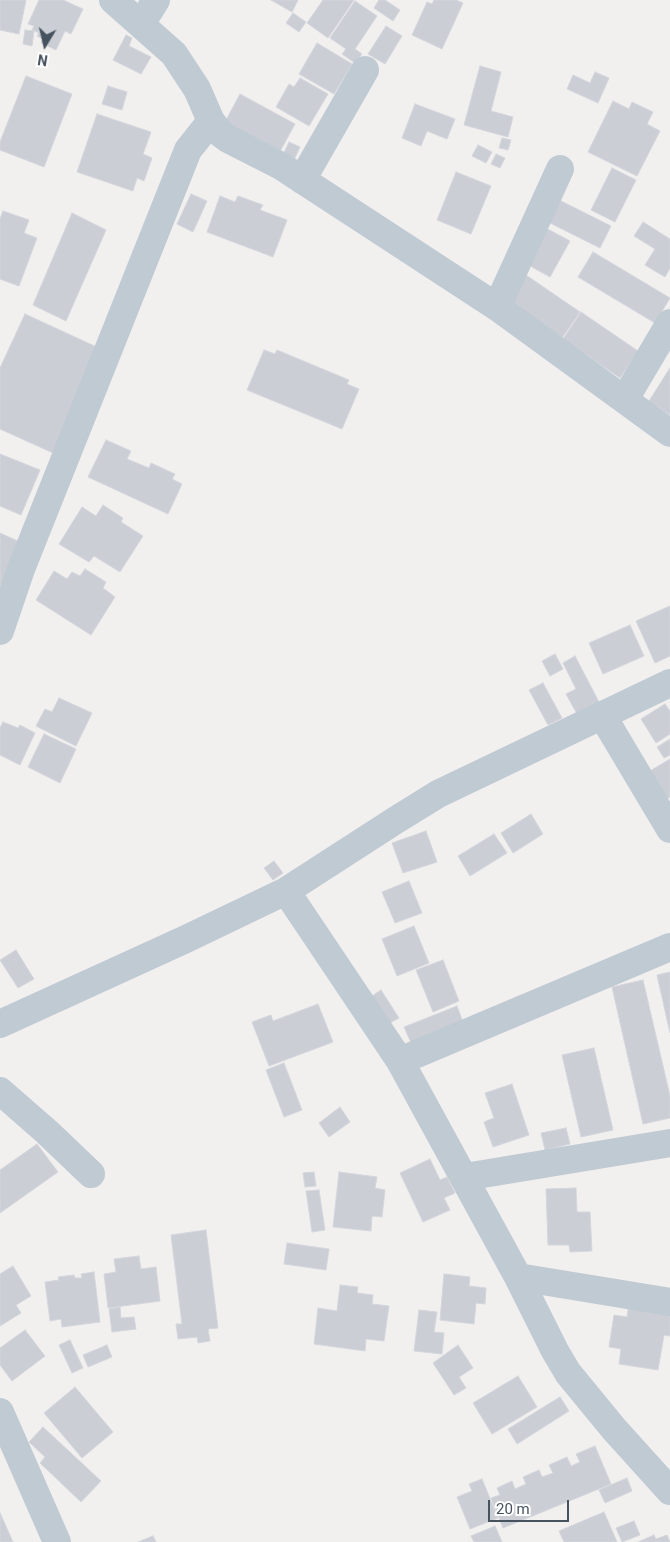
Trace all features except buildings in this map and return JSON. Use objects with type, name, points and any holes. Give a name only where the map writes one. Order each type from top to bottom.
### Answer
[{"type":"street","points":[[113,0],[174,54],[197,88],[211,121],[228,139],[281,166],[497,307],[670,433]]},
{"type":"street","points":[[141,24],[156,0]]},
{"type":"street","points":[[302,180],[365,70]]},
{"type":"street","points":[[0,631],[21,569],[188,150],[211,121]]},
{"type":"street","points":[[497,307],[560,169]]},
{"type":"street","points":[[625,399],[670,323]]},
{"type":"street","points":[[0,1024],[286,891],[438,794],[670,683]]},
{"type":"street","points":[[602,715],[670,829]]},
{"type":"street","points":[[286,891],[400,1061],[465,1177],[555,1351],[568,1372],[614,1429],[670,1491]]},
{"type":"street","points":[[400,1061],[670,947]]},
{"type":"street","points":[[0,1091],[91,1174]]},
{"type":"street","points":[[465,1177],[670,1143]]},
{"type":"street","points":[[518,1277],[670,1302]]},
{"type":"street","points":[[0,1412],[57,1542]]}]
